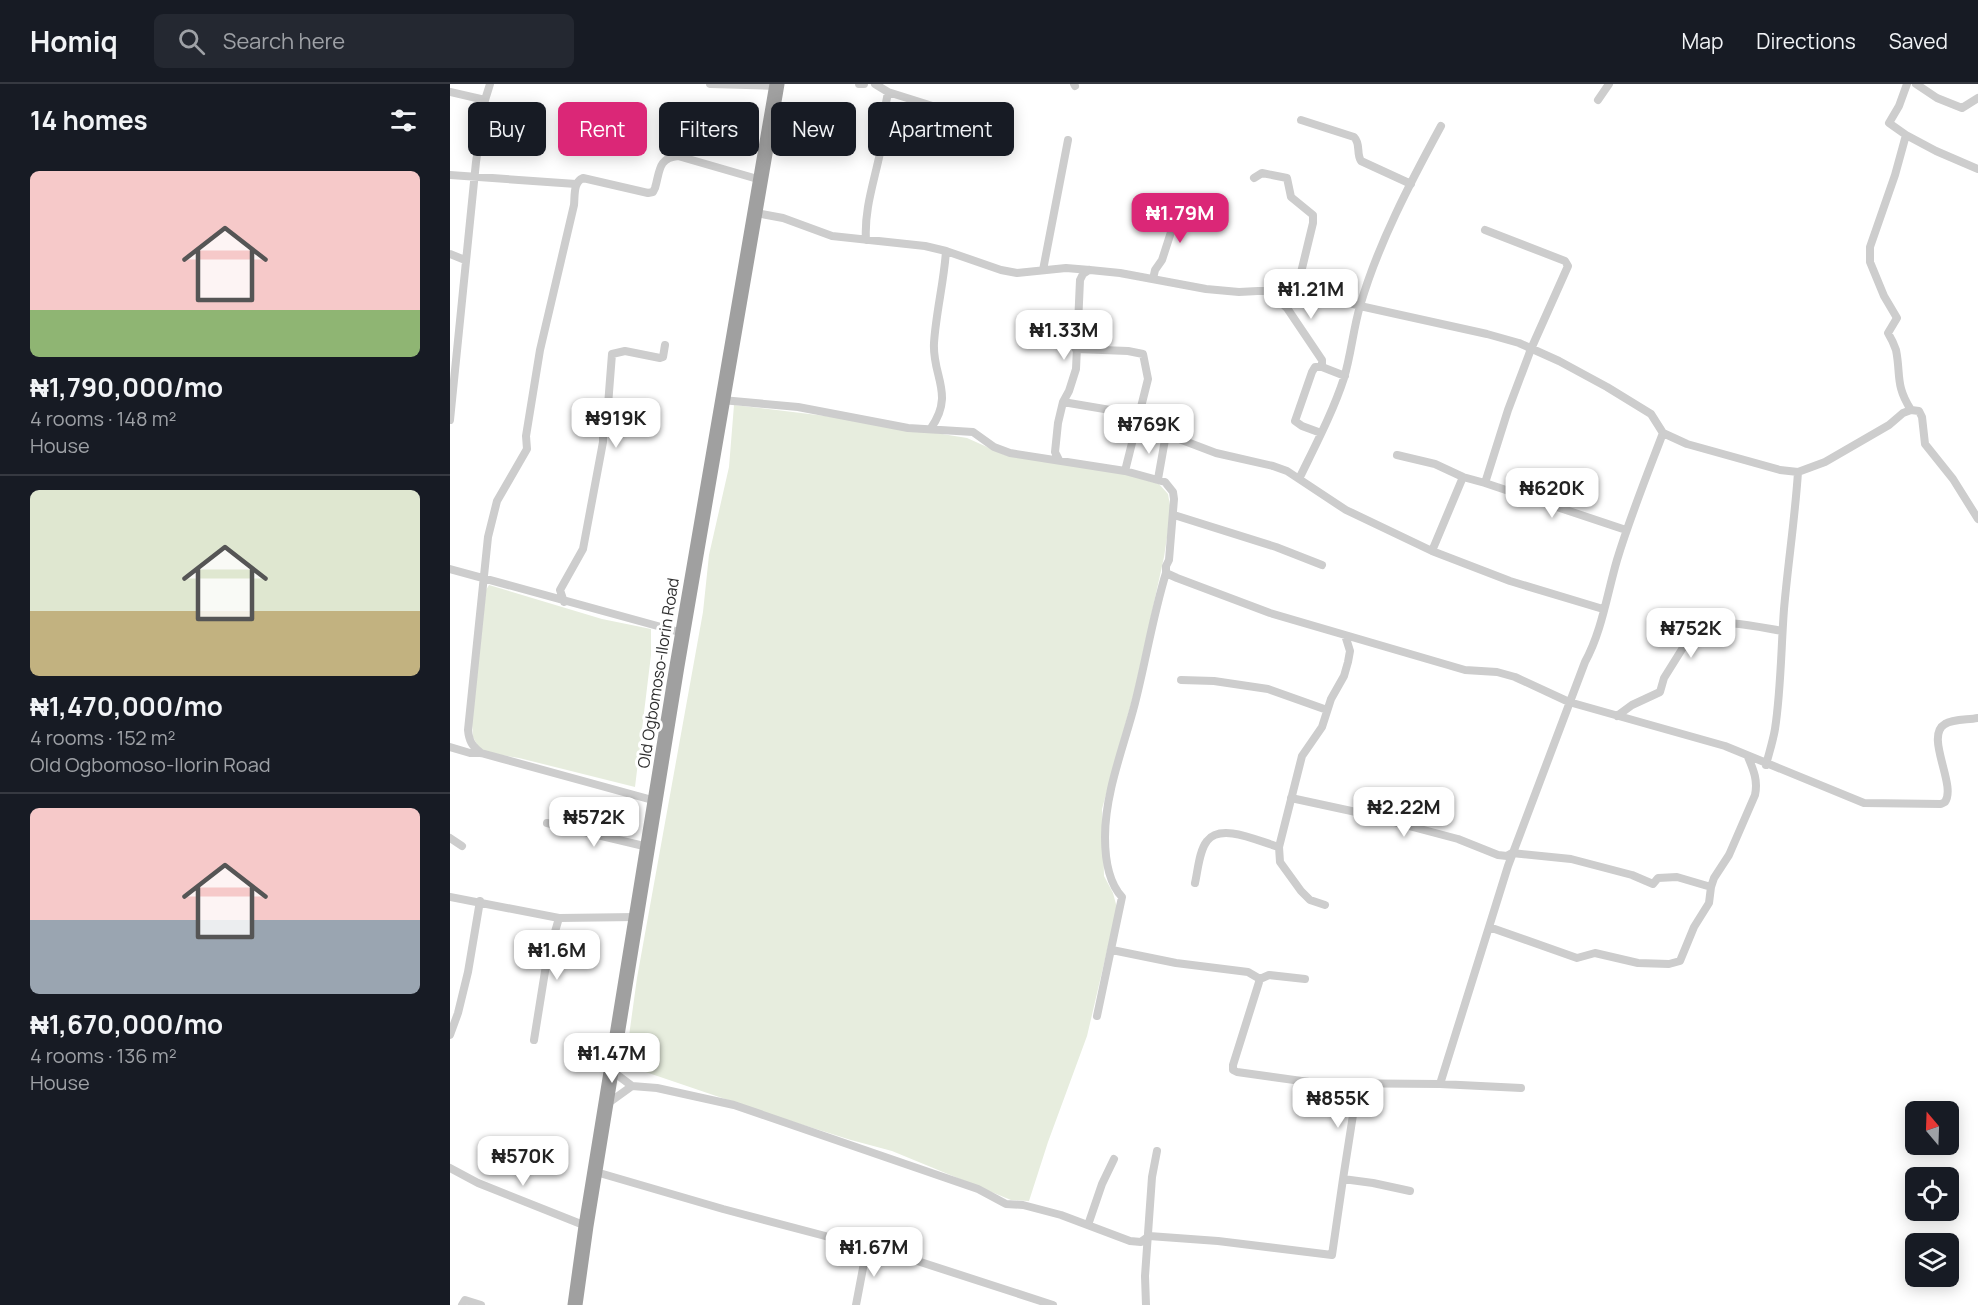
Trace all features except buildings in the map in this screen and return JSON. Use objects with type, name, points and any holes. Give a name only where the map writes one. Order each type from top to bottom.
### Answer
[{"type":"highway","name":"Old Ogbomoso-Ilorin Road","points":[[575,1305],[683,633],[777,85]]},
{"type":"street","points":[[450,420],[454,333],[465,279],[474,178],[485,100],[490,84]]},
{"type":"street","points":[[710,84],[777,85]]},
{"type":"street","points":[[859,84],[864,84]]},
{"type":"street","points":[[875,84],[888,92],[920,102]]},
{"type":"street","points":[[1598,100],[1609,84]]},
{"type":"street","points":[[1907,84],[1899,106],[1888,123],[1936,152],[1978,169]]},
{"type":"street","points":[[1916,84],[1937,98],[1962,108],[1978,98]]},
{"type":"street","points":[[450,92],[485,100]]},
{"type":"street","points":[[866,240],[864,221],[880,152],[881,128],[888,92]]},
{"type":"street","points":[[1300,120],[1354,136],[1358,141],[1360,161],[1411,184]]},
{"type":"street","points":[[1299,478],[1345,376],[1360,306],[1379,254],[1441,126]]},
{"type":"street","points":[[1906,135],[1870,247],[1870,262],[1884,296],[1897,318],[1888,333],[1896,349],[1898,380],[1903,398],[1911,410]]},
{"type":"street","points":[[1042,270],[1068,140]]},
{"type":"street","points":[[481,753],[469,740],[468,730],[488,537],[498,501],[527,449],[526,436],[540,350],[574,205],[576,184],[584,178],[648,193],[653,192],[662,163],[668,157],[678,156],[762,180]]},
{"type":"street","points":[[1254,178],[1262,173],[1287,178],[1291,197],[1313,215],[1297,289]]},
{"type":"street","points":[[450,175],[576,184]]},
{"type":"street","points":[[756,213],[783,218],[825,235],[946,250],[1001,270],[1017,273],[1042,270],[1090,270],[1206,289],[1239,292],[1297,289],[1360,306],[1487,334],[1559,361],[1643,408],[1652,414],[1663,433],[1687,444],[1780,470],[1798,472],[1825,462],[1889,425],[1903,413],[1911,410],[1919,411],[1922,417],[1923,439],[1928,450],[1953,479],[1978,519]]},
{"type":"street","points":[[1153,279],[1172,229],[1185,227],[1209,213]]},
{"type":"street","points":[[1485,230],[1565,261],[1568,266],[1531,349],[1508,410],[1485,483]]},
{"type":"street","points":[[931,428],[940,415],[942,396],[942,386],[934,354],[934,341],[945,274],[946,250]]},
{"type":"street","points":[[450,254],[465,260]]},
{"type":"street","points":[[1059,460],[1055,452],[1063,402],[1069,391],[1078,356],[1076,349],[1080,280],[1083,274],[1090,270]]},
{"type":"street","points":[[1267,290],[1287,308],[1322,360],[1322,367]]},
{"type":"street","points":[[564,602],[560,590],[580,555],[589,526],[603,442],[603,428],[608,418],[612,354],[626,351],[660,358],[663,357],[665,345]]},
{"type":"street","points":[[1076,349],[1128,351],[1143,354],[1148,379],[1125,471]]},
{"type":"street","points":[[1320,433],[1295,421],[1312,372],[1315,367],[1322,367],[1345,376]]},
{"type":"street","points":[[722,400],[798,407],[908,428],[973,432],[994,447],[1010,453],[1125,471],[1165,482],[1173,492],[1174,515],[1169,560],[1166,566],[1167,573],[1111,792],[1106,825],[1105,838],[1109,871],[1114,888],[1122,897],[1097,1016]]},
{"type":"street","points":[[1063,402],[1122,412],[1153,423],[1166,434],[1216,453],[1273,466],[1299,478],[1346,510],[1432,551],[1509,581],[1603,609]]},
{"type":"street","points":[[1440,1084],[1512,854],[1569,702],[1593,646],[1626,530],[1663,433]]},
{"type":"street","points":[[1158,479],[1166,434]]},
{"type":"street","points":[[1397,455],[1435,464],[1463,477],[1626,530]]},
{"type":"street","points":[[1766,765],[1775,730],[1788,563],[1795,525],[1798,472]]},
{"type":"street","points":[[1432,551],[1463,477]]},
{"type":"street","points":[[1174,515],[1266,544],[1322,565]]},
{"type":"street","points":[[450,569],[683,633]]},
{"type":"street","points":[[1167,573],[1270,613],[1465,670],[1497,672],[1515,677],[1569,702],[1725,746],[1766,765],[1864,803],[1941,804],[1945,802],[1949,793],[1938,742],[1939,730],[1945,724],[1978,718]]},
{"type":"street","points":[[1617,716],[1632,705],[1660,692],[1664,678],[1694,630],[1714,624],[1733,623],[1782,631]]},
{"type":"street","points":[[1325,905],[1310,900],[1301,891],[1281,862],[1279,847],[1302,756],[1322,727],[1348,662],[1350,651],[1345,635]]},
{"type":"street","points":[[1181,680],[1214,681],[1268,689],[1327,710]]},
{"type":"street","points":[[450,747],[470,753],[481,753],[656,801]]},
{"type":"street","points":[[1489,927],[1538,942],[1577,958],[1600,953],[1638,963],[1680,961],[1694,927],[1709,903],[1711,887],[1729,855],[1755,795],[1757,784],[1755,772],[1748,757]]},
{"type":"street","points":[[1291,798],[1356,812],[1458,839],[1498,855],[1571,859],[1632,875],[1653,884],[1658,878],[1677,877],[1711,887]]},
{"type":"street","points":[[547,823],[648,847]]},
{"type":"street","points":[[1195,883],[1203,847],[1214,834],[1233,833],[1279,847]]},
{"type":"street","points":[[450,838],[462,846]]},
{"type":"street","points":[[450,897],[559,918],[636,917]]},
{"type":"street","points":[[450,1035],[452,1021],[458,1013],[468,972],[480,901]]},
{"type":"street","points":[[534,1040],[547,959],[559,918]]},
{"type":"street","points":[[1112,950],[1176,963],[1248,972],[1260,979]]},
{"type":"street","points":[[1305,979],[1269,975],[1260,979],[1233,1070],[1316,1083],[1440,1084],[1521,1088]]},
{"type":"street","points":[[612,1071],[632,1086],[657,1088],[734,1105],[978,1189],[1006,1204],[1023,1205],[1061,1215],[1130,1242],[1141,1242],[1149,1236],[1218,1241],[1332,1255],[1358,1083]]},
{"type":"street","points":[[607,1104],[632,1086]]},
{"type":"street","points":[[1146,1305],[1145,1276],[1152,1177],[1157,1151]]},
{"type":"street","points":[[1088,1225],[1102,1184],[1114,1159]]},
{"type":"street","points":[[450,1168],[478,1183],[586,1226]]},
{"type":"street","points":[[596,1172],[723,1209],[905,1257],[1053,1305]]},
{"type":"street","points":[[1343,1179],[1410,1191]]},
{"type":"street","points":[[856,1305],[867,1247]]},
{"type":"street","points":[[462,1305],[465,1300],[481,1305]]},
{"type":"green space","points":[[734,405],[842,418],[967,438],[1005,455],[1121,473],[1159,484],[1168,494],[1171,511],[1164,557],[1135,689],[1102,809],[1104,876],[1113,893],[1117,908],[1087,1036],[1029,1201],[1011,1200],[892,1151],[781,1118],[625,1065],[637,978],[703,612],[709,555],[729,467]]},
{"type":"green space","points":[[489,585],[602,619],[651,629],[651,655],[635,787],[519,758],[489,753],[479,748],[473,737],[472,723],[486,590]]}]
